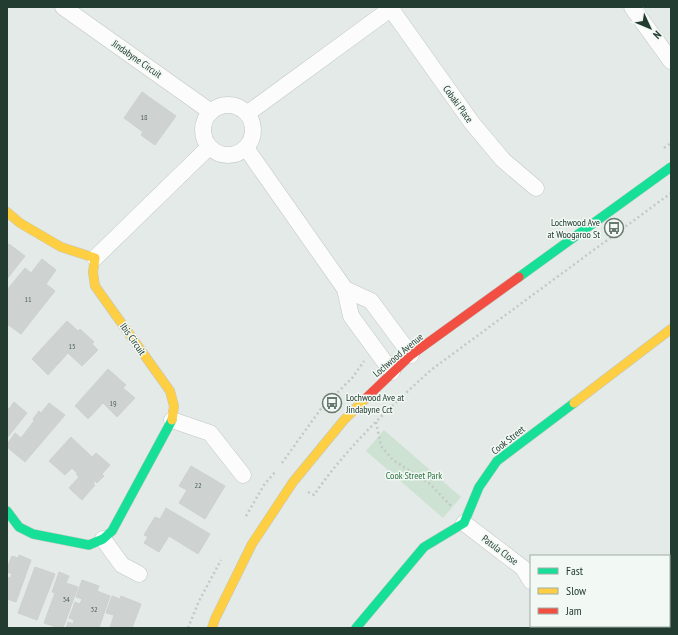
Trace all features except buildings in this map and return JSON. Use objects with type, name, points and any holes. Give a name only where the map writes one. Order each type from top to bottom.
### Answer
[{"type":"street","name":"Jindabyne Circuit","points":[[65,7],[211,112]]},
{"type":"street","points":[[632,7],[671,61]]},
{"type":"street","points":[[248,113],[392,8]]},
{"type":"street","name":"Cobaki Place","points":[[392,8],[472,123],[503,160],[536,188]]},
{"type":"street","points":[[229,104],[239,107],[248,113],[252,121],[254,131],[252,140],[246,148],[238,154],[227,155],[217,153],[209,146],[204,138],[203,129],[205,120],[211,112],[219,106],[229,104]]},
{"type":"street","points":[[7,212],[20,223],[61,247],[95,258],[209,146]]},
{"type":"street","points":[[246,148],[345,289],[351,316],[392,372]]},
{"type":"street","name":"Lochwood Avenue","points":[[212,628],[252,544],[293,482],[344,420],[411,355],[671,167]]},
{"type":"street","name":"Ibis Circuit","points":[[95,258],[93,272],[95,286],[170,391],[174,406],[172,420],[112,530],[103,539]]},
{"type":"street","points":[[345,289],[371,301],[411,355]]},
{"type":"street","name":"Cook Street","points":[[464,523],[479,487],[497,462],[671,329]]},
{"type":"street","points":[[172,420],[210,433],[243,475]]},
{"type":"street","points":[[7,511],[19,527],[33,534],[89,545],[103,539],[122,565],[139,574]]},
{"type":"street","points":[[356,628],[424,547],[464,523]]},
{"type":"street","name":"Patula Close","points":[[464,523],[523,568],[530,579]]},
{"type":"path","points":[[244,518],[264,484],[277,470],[314,495],[344,456],[395,402],[431,370],[671,194]]},
{"type":"path","points":[[376,422],[381,446],[393,460],[430,484],[445,499],[464,523]]},
{"type":"path","points":[[188,628],[199,601],[221,560]]},
{"type":"green space","name":"Cook Street Park","points":[[384,430],[461,497],[443,518],[366,451]]},
{"type":"traffic: fast","points":[[519,277],[671,167]]},
{"type":"traffic: fast","points":[[356,628],[424,547],[464,523],[479,487],[497,461],[574,403]]},
{"type":"traffic: fast","points":[[7,511],[19,527],[33,534],[89,545],[103,539],[112,531],[172,420]]},
{"type":"traffic: slow","points":[[7,212],[20,223],[61,247],[95,258],[93,272],[95,286],[170,391],[174,406],[172,420]]},
{"type":"traffic: slow","points":[[574,403],[671,329]]},
{"type":"traffic: slow","points":[[212,628],[252,544],[293,482],[344,420],[366,398]]},
{"type":"traffic: jam","points":[[366,398],[411,355],[519,277]]},
{"type":"place","name":"Lochwood Ave at Woogaroo St","points":[[614,228]]},
{"type":"place","name":"Lochwood Ave at Jindabyne Cct","points":[[332,403]]}]
